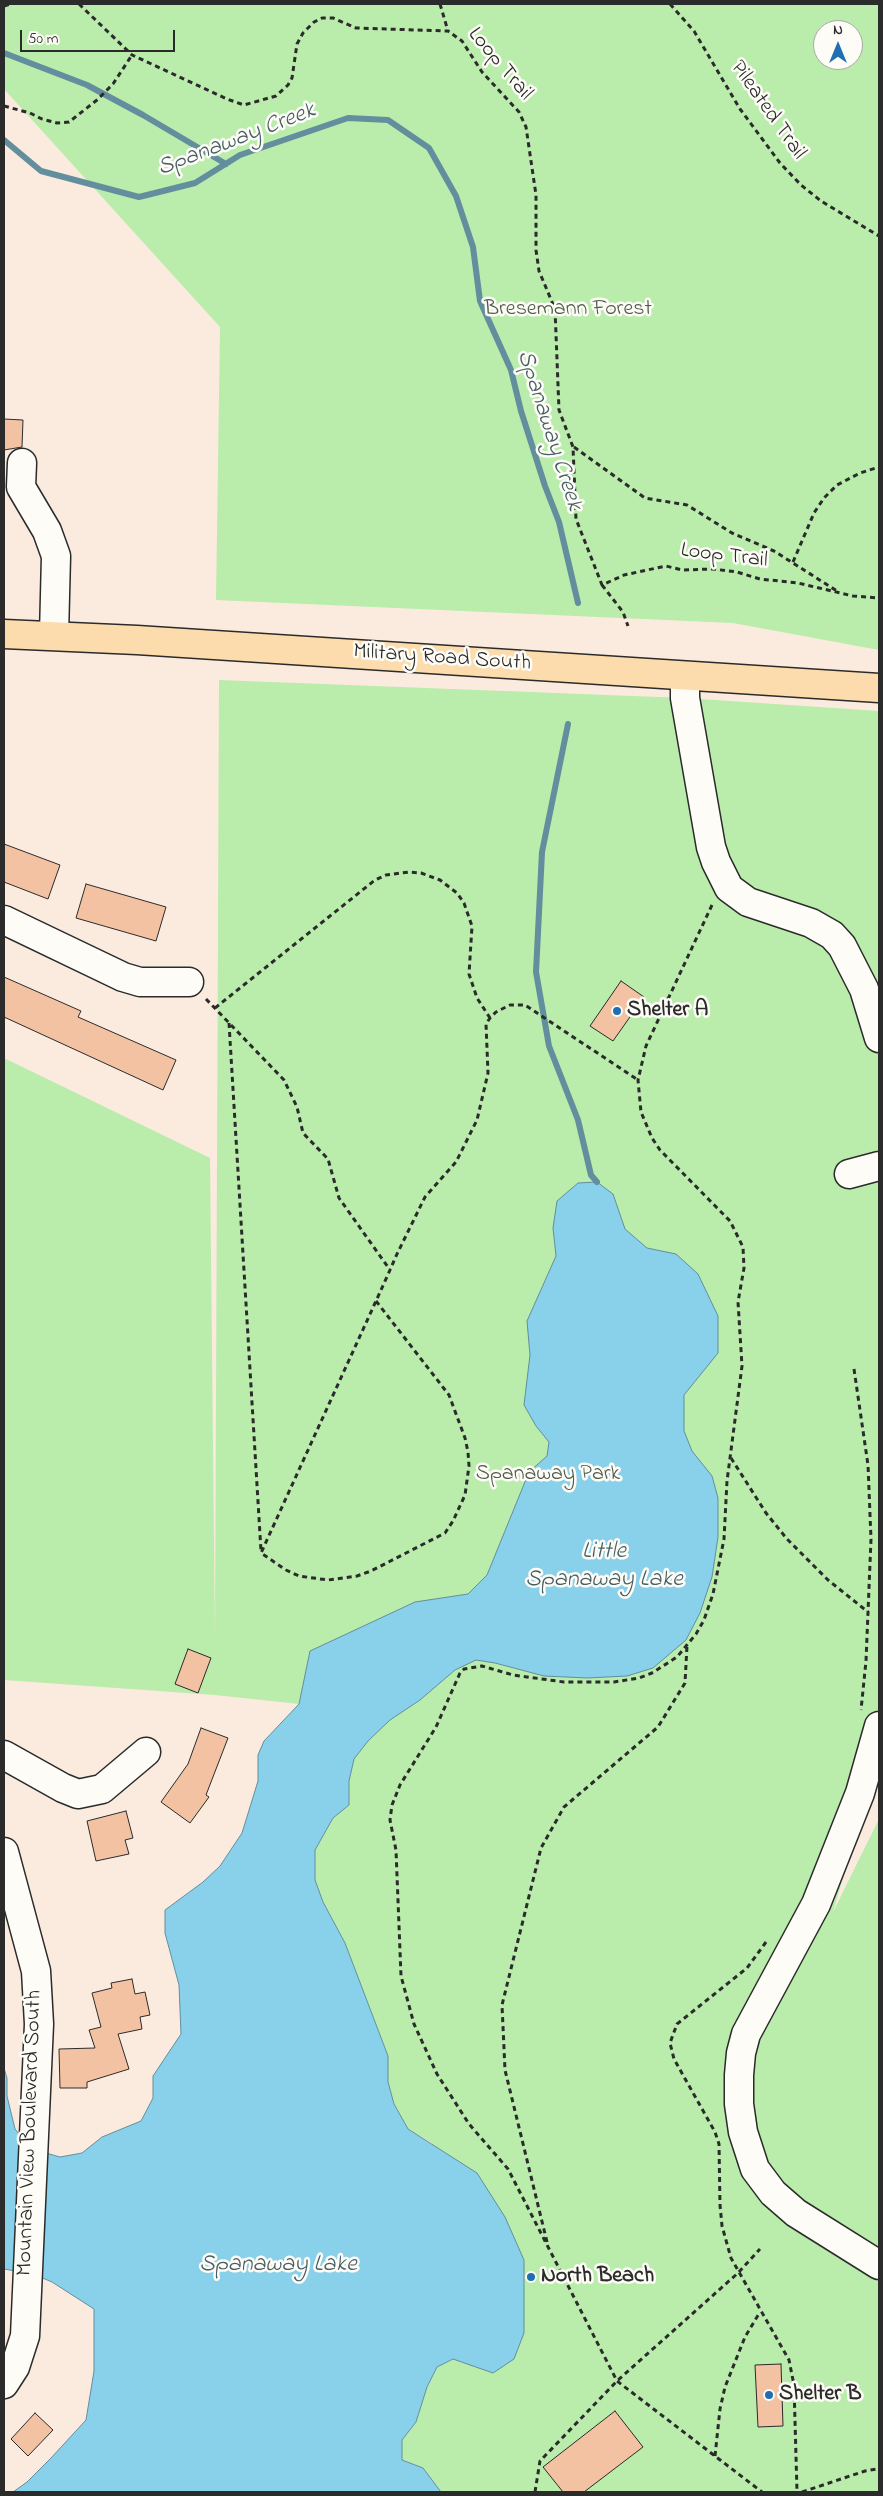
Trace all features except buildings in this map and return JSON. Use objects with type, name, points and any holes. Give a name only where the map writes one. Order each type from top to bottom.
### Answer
[{"type":"main road","name":"Military Road South","points":[[4,634],[54,635],[879,688]]},
{"type":"street","points":[[22,463],[21,487],[47,531],[56,556],[54,635]]},
{"type":"street","points":[[685,676],[685,698],[711,847],[729,888],[748,902],[812,923],[832,935],[842,946],[864,988],[879,1038]]},
{"type":"street","points":[[4,920],[123,977],[140,982],[189,982]]},
{"type":"street","points":[[849,1174],[879,1166]]},
{"type":"street","points":[[879,1726],[860,1793],[816,1904],[746,2034],[741,2053],[739,2085],[743,2132],[755,2169],[773,2193],[796,2213],[879,2265]]},
{"type":"street","points":[[4,1755],[63,1788],[78,1794],[102,1789],[146,1752]]},
{"type":"street","name":"Mountain View Boulevard South","points":[[4,1852],[36,1971],[39,2024],[25,2336],[20,2354],[4,2384]]},
{"type":"path","points":[[4,6],[11,4]]},
{"type":"path","name":"Loop Trail","points":[[79,4],[132,55],[226,99],[244,105],[276,96],[288,85],[292,78],[297,44],[303,33],[314,22],[322,18],[332,18],[356,28],[448,31],[462,41],[482,72],[519,112],[526,127],[536,195],[536,250],[539,271],[555,309],[558,410],[573,447],[576,519],[602,585],[624,575],[666,566],[682,570],[714,569],[737,572],[760,579],[798,583],[879,598]]},
{"type":"path","points":[[440,4],[448,31]]},
{"type":"path","name":"Pileated Trail","points":[[670,4],[694,31],[740,109],[780,163],[801,185],[821,201],[879,236]]},
{"type":"path","points":[[4,106],[57,123],[69,122],[97,100],[113,84],[132,55]]},
{"type":"path","name":"Loop Trail","points":[[573,447],[645,498],[687,504],[732,533],[774,550],[838,591]]},
{"type":"path","points":[[793,562],[814,513],[824,498],[837,486],[860,473],[879,467]]},
{"type":"path","points":[[602,585],[623,612],[628,626]]},
{"type":"path","points":[[215,1008],[375,880],[386,875],[409,872],[421,873],[440,880],[457,893],[464,903],[473,937],[468,960],[469,974],[477,998],[490,1018]]},
{"type":"path","points":[[714,901],[646,1046],[638,1080],[642,1112],[652,1138],[660,1150],[730,1221],[743,1247],[744,1268],[738,1302],[742,1366],[724,1539],[719,1567],[704,1620],[688,1646],[677,1657],[652,1673],[639,1678],[614,1682],[581,1683],[539,1680],[482,1666],[464,1669],[460,1672],[436,1727],[400,1785],[392,1805],[390,1820],[396,1850],[401,1976],[414,2024],[437,2074],[452,2100],[481,2140],[508,2169],[617,2382],[762,2492]]},
{"type":"path","points":[[189,982],[284,1080],[297,1106],[302,1133],[328,1159],[339,1198],[390,1270]]},
{"type":"path","points":[[261,1553],[425,1197],[456,1162],[477,1120],[488,1073],[486,1024],[490,1018],[496,1012],[510,1005],[525,1005],[638,1080]]},
{"type":"path","points":[[229,1023],[261,1553]]},
{"type":"path","points":[[261,1553],[279,1566],[300,1576],[328,1580],[357,1576],[445,1533],[460,1508],[468,1480],[468,1452],[449,1395],[376,1301]]},
{"type":"path","points":[[731,1458],[748,1486],[787,1539],[828,1580],[868,1612]]},
{"type":"path","points":[[548,2247],[505,2070],[502,2005],[541,1848],[564,1808],[658,1727],[685,1683],[688,1646]]},
{"type":"path","points":[[535,2492],[540,2461],[617,2382],[738,2273],[760,2249]]},
{"type":"path","points":[[715,2456],[716,2433],[725,2387],[745,2337],[760,2311]]},
{"type":"path","points":[[802,2492],[865,2471],[877,2469]]},
{"type":"green space","name":"Bresemann Forest","points":[[4,4],[879,4],[879,650],[733,623],[216,600],[220,327],[4,89]]},
{"type":"green space","name":"Spanaway Park","points":[[219,680],[685,698],[879,711],[879,1758],[833,1912],[879,1819],[879,2492],[441,2492],[423,2468],[402,2460],[402,2440],[416,2422],[427,2387],[437,2367],[453,2359],[467,2363],[432,2143],[408,2129],[394,2104],[388,2082],[388,2056],[345,1943],[323,1902],[315,1880],[315,1850],[333,1818],[349,1805],[349,1781],[353,1759],[299,1704],[215,1695],[4,1680],[4,1058],[210,1158],[215,1638]]},
{"type":"water","name":"Spanaway Lake","points":[[597,1182],[613,1194],[625,1229],[647,1248],[676,1254],[698,1274],[718,1316],[718,1353],[684,1395],[684,1431],[692,1451],[712,1476],[718,1498],[718,1537],[712,1577],[700,1613],[686,1640],[653,1668],[627,1676],[587,1678],[544,1676],[476,1660],[455,1670],[420,1700],[390,1720],[368,1741],[354,1759],[349,1781],[349,1805],[333,1818],[315,1850],[315,1880],[323,1902],[345,1943],[388,2056],[388,2082],[394,2104],[408,2129],[477,2173],[505,2217],[524,2260],[524,2333],[514,2359],[493,2373],[453,2359],[437,2367],[427,2387],[416,2422],[402,2440],[402,2460],[423,2468],[441,2492],[13,2492],[27,2482],[86,2420],[94,2371],[94,2309],[52,2282],[33,2274],[4,2269],[4,2068],[7,2078],[7,2096],[15,2129],[25,2141],[39,2151],[60,2157],[82,2153],[102,2137],[141,2121],[153,2098],[153,2076],[181,2034],[179,1985],[165,1933],[165,1910],[203,1882],[220,1866],[242,1833],[258,1781],[258,1755],[264,1741],[299,1704],[310,1651],[415,1602],[468,1594],[487,1575],[529,1472],[547,1456],[549,1442],[536,1426],[524,1405],[530,1355],[527,1321],[556,1256],[553,1228],[557,1201],[578,1183]]},
{"type":"waterway","points":[[4,53],[87,85],[143,115],[226,164]]},
{"type":"waterway","name":"Spanaway Creek","points":[[4,140],[41,171],[139,197],[195,183],[240,155],[348,118],[388,120],[429,148],[456,196],[473,247],[480,301],[511,370],[521,411],[545,486],[559,522],[578,603]]},
{"type":"waterway","name":"Spanaway Creek","points":[[568,724],[542,852],[536,972],[549,1046],[578,1120],[591,1175],[597,1182]]},
{"type":"place","name":"Shelter A","points":[[617,1011]]},
{"type":"place","name":"North Beach","points":[[531,2277]]},
{"type":"place","name":"Shelter B","points":[[769,2395]]},
{"type":"water label","name":"Little Spanaway Lake","points":[[604,1567]]}]
